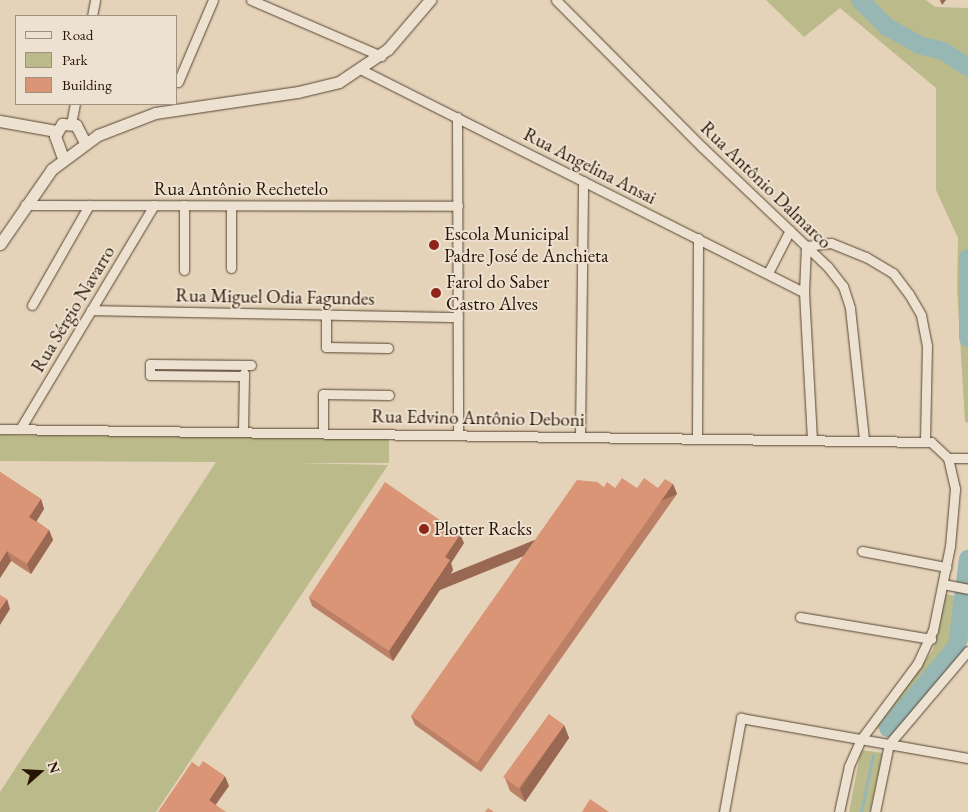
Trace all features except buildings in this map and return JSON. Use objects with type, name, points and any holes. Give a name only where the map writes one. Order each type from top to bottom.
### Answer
[{"type":"main road","points":[[405,31],[420,0]]},
{"type":"main road","points":[[0,244],[25,205],[64,158],[113,127],[155,113],[310,90],[339,82],[362,70],[381,56],[405,31],[430,0]]},
{"type":"main road","points":[[0,121],[56,131]]},
{"type":"main road","points":[[64,158],[55,141],[56,131],[62,124],[71,124],[80,129],[85,143]]},
{"type":"street","points":[[92,15],[95,0]]},
{"type":"street","points":[[178,82],[213,0]]},
{"type":"street","points":[[251,0],[381,56]]},
{"type":"street","name":"Rua Antônio Dalmarco","points":[[556,0],[702,147],[836,276],[848,297],[864,439]]},
{"type":"street","name":"Rua Angelina Ansai","points":[[362,70],[804,292]]},
{"type":"street","points":[[71,124],[75,105]]},
{"type":"street","points":[[457,118],[458,434]]},
{"type":"street","points":[[580,436],[583,181]]},
{"type":"street","name":"Rua Antônio Rechetelo","points":[[25,205],[458,206]]},
{"type":"street","points":[[32,305],[89,205]]},
{"type":"street","name":"Rua Sérgio Navarro","points":[[20,429],[154,206]]},
{"type":"street","points":[[184,206],[184,270]]},
{"type":"street","points":[[231,206],[231,268]]},
{"type":"street","points":[[768,274],[790,230]]},
{"type":"street","points":[[697,437],[698,238]]},
{"type":"street","points":[[812,438],[804,292],[806,246],[831,243],[877,262],[899,281],[916,304],[927,345],[925,440],[938,446],[948,458],[955,489],[946,567],[931,639],[917,664],[861,739],[849,766],[839,812]]},
{"type":"street","name":"Rua Miguel Odia Fagundes","points":[[91,310],[458,317]]},
{"type":"street","points":[[326,314],[326,347],[388,348]]},
{"type":"street","points":[[243,432],[244,376],[247,365],[150,364],[150,375],[244,376]]},
{"type":"street","points":[[324,432],[323,394],[389,395]]},
{"type":"street","name":"Rua Edvino Antônio Deboni","points":[[0,429],[925,440]]},
{"type":"street","points":[[948,458],[968,458]]},
{"type":"street","points":[[862,551],[946,567]]},
{"type":"street","points":[[943,584],[968,590]]},
{"type":"street","points":[[800,617],[931,639]]},
{"type":"street","points":[[875,812],[889,744],[968,652]]},
{"type":"street","points":[[724,812],[742,718],[968,758]]},
{"type":"green space","points":[[766,0],[926,0],[935,7],[968,8],[968,423],[965,422],[957,289],[958,238],[936,190],[936,88],[840,8],[804,37]]},
{"type":"green space","points":[[0,435],[389,438],[389,463],[294,463],[388,465],[156,812],[0,812],[0,792],[216,462],[0,461]]},
{"type":"green space","points":[[946,594],[968,599],[968,642],[895,732],[875,728],[933,650]]},
{"type":"green space","points":[[861,750],[883,753],[870,812],[849,812]]},
{"type":"waterway","points":[[860,0],[887,27],[919,45],[943,51],[968,67]]},
{"type":"waterway","points":[[968,258],[968,338]]},
{"type":"waterway","points":[[888,728],[957,646],[968,559]]},
{"type":"waterway","points":[[861,812],[873,755]]},
{"type":"place","name":"Escola Municipal Padre José de Anchieta","points":[[434,245]]},
{"type":"place","name":"Farol do Saber Castro Alves","points":[[436,293]]},
{"type":"place","name":"Plotter Racks","points":[[424,529]]}]
